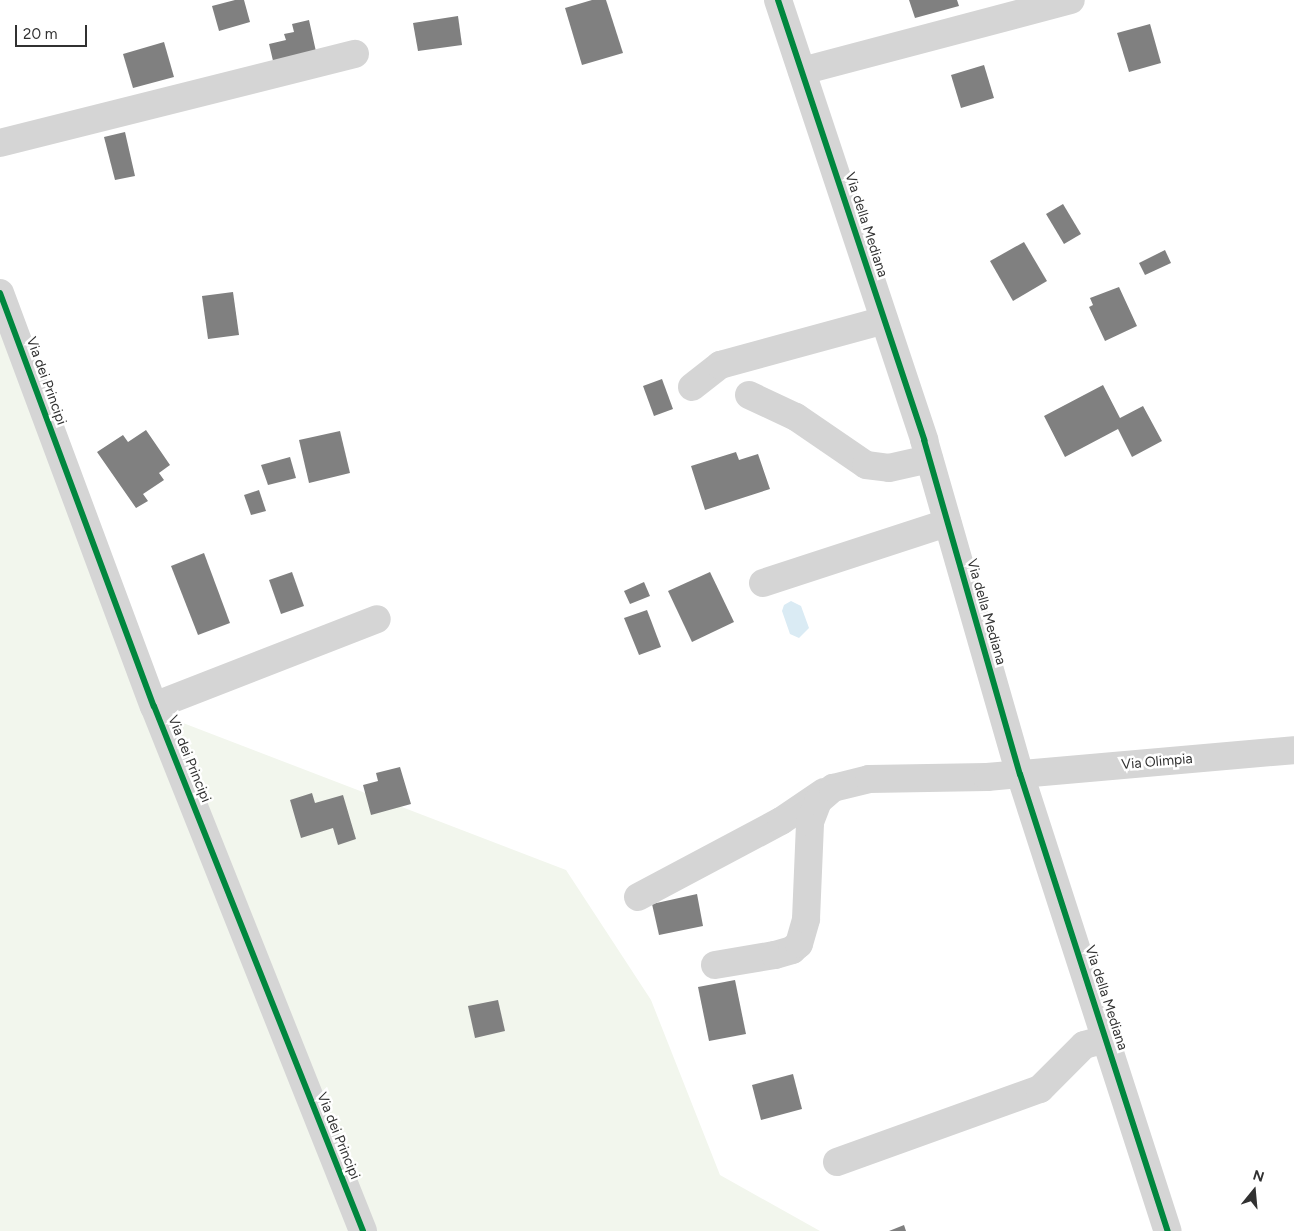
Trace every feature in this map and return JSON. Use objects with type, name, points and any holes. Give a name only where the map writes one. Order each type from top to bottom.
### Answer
[{"type":"street","name":"Via della Mediana","points":[[778,0],[929,459],[1020,774],[1168,1231]]},
{"type":"street","points":[[802,71],[1071,0]]},
{"type":"street","points":[[0,143],[355,54]]},
{"type":"street","name":"Via dei Principi","points":[[0,293],[154,706],[363,1231]]},
{"type":"street","points":[[692,387],[720,366],[884,320]]},
{"type":"street","points":[[749,395],[796,417],[866,465],[889,468],[929,459]]},
{"type":"street","points":[[763,583],[947,523]]},
{"type":"street","points":[[154,706],[377,619]]},
{"type":"street","name":"Via Olimpia","points":[[638,897],[781,821],[824,792],[844,784],[869,779],[959,779],[1294,750]]},
{"type":"street","points":[[715,965],[775,955],[792,950],[799,944],[806,920],[810,822],[824,792]]},
{"type":"street","points":[[837,1162],[1040,1089],[1084,1046],[1106,1039]]},
{"type":"shaded area","points":[[0,293],[157,713],[566,870],[651,1000],[720,1175],[820,1231],[0,1231]]},
{"type":"shaded area","points":[[791,601],[801,606],[809,628],[799,638],[790,634],[782,611],[784,605]]},
{"type":"building","points":[[235,0],[244,0],[250,22],[219,31],[212,6]]},
{"type":"building","points":[[592,0],[606,0],[623,53],[582,65],[565,8]]},
{"type":"building","points":[[909,0],[957,0],[959,6],[915,18]]},
{"type":"building","points":[[458,16],[462,45],[418,51],[413,23]]},
{"type":"building","points":[[309,20],[317,56],[274,65],[269,44],[286,40],[284,34],[294,32],[292,24]]},
{"type":"building","points":[[1150,24],[1161,63],[1129,72],[1117,33]]},
{"type":"building","points":[[164,42],[174,77],[133,88],[123,54]]},
{"type":"building","points":[[984,65],[994,98],[961,108],[951,75]]},
{"type":"building","points":[[125,132],[135,176],[115,180],[104,137]]},
{"type":"building","points":[[1063,204],[1081,234],[1064,244],[1046,214]]},
{"type":"building","points":[[1024,242],[1047,281],[1013,301],[990,261]]},
{"type":"building","points":[[1165,250],[1171,263],[1145,275],[1139,263]]},
{"type":"building","points":[[1119,287],[1137,326],[1105,341],[1089,307],[1093,305],[1090,298]]},
{"type":"building","points":[[233,292],[239,335],[208,339],[202,296]]},
{"type":"building","points":[[662,379],[673,409],[654,416],[643,386]]},
{"type":"building","points":[[1103,385],[1120,418],[1143,406],[1162,441],[1132,457],[1118,429],[1065,457],[1044,416]]},
{"type":"building","points":[[146,430],[170,465],[159,473],[164,480],[143,494],[148,501],[136,508],[97,452],[123,435],[128,442]]},
{"type":"building","points":[[340,431],[350,473],[309,483],[299,440]]},
{"type":"building","points":[[736,452],[739,460],[758,454],[770,489],[705,510],[691,466]]},
{"type":"building","points":[[290,457],[296,478],[268,485],[261,465]]},
{"type":"building","points":[[259,490],[266,511],[251,515],[244,495]]},
{"type":"building","points":[[204,553],[230,623],[198,635],[171,566]]},
{"type":"building","points":[[292,572],[304,606],[281,614],[269,580]]},
{"type":"building","points":[[710,572],[734,622],[692,642],[668,591]]},
{"type":"building","points":[[644,582],[650,596],[630,604],[624,591]]},
{"type":"building","points":[[647,610],[661,647],[639,655],[624,618]]},
{"type":"building","points":[[400,767],[411,804],[371,815],[363,785],[378,781],[376,773]]},
{"type":"building","points":[[312,793],[315,803],[343,795],[356,839],[338,845],[333,828],[301,838],[290,800]]},
{"type":"building","points":[[697,894],[703,926],[659,935],[652,904]]},
{"type":"building","points":[[735,980],[746,1034],[709,1041],[698,987]]},
{"type":"building","points":[[498,1000],[505,1031],[475,1038],[468,1006]]},
{"type":"building","points":[[793,1074],[802,1109],[761,1120],[752,1085]]},
{"type":"building","points":[[904,1225],[906,1231],[889,1231]]},
{"type":"cycle path","points":[[778,0],[924,440],[1020,774],[1168,1231]]},
{"type":"cycle path","points":[[0,293],[154,706],[363,1231]]}]
